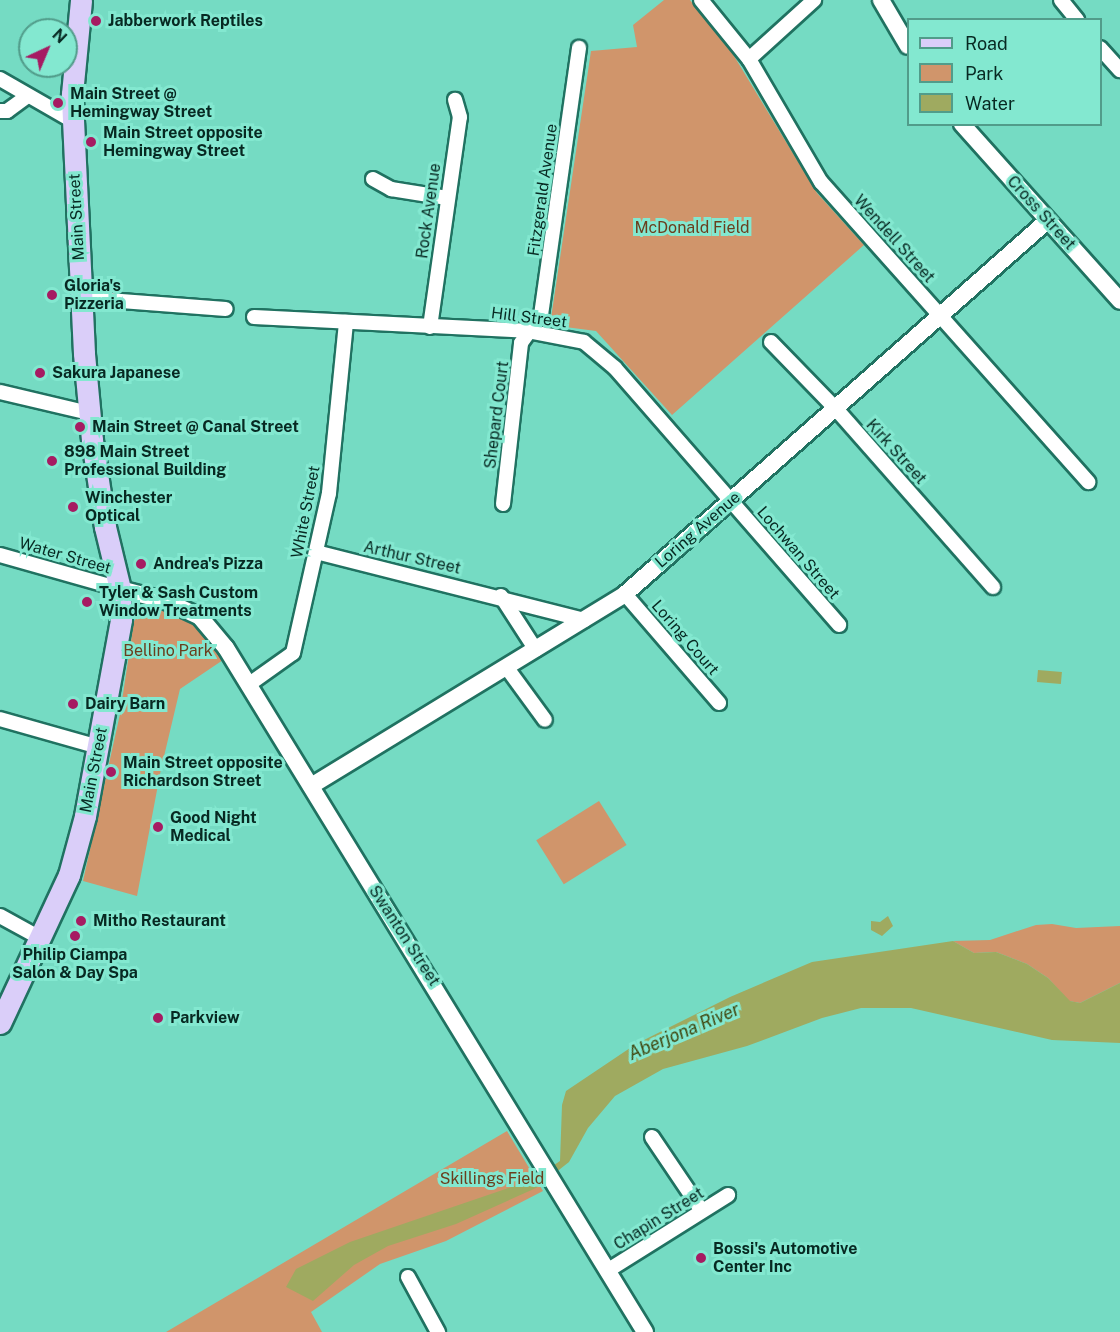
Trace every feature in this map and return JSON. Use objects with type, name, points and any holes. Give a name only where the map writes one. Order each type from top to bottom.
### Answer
[{"type":"main road","name":"Main Street","points":[[0,1023],[42,939],[69,875],[99,747],[121,619],[120,589],[105,527],[89,413],[73,121],[74,58],[81,0]]},
{"type":"street","name":"Wendell Street","points":[[701,0],[749,59],[821,182],[942,315],[1088,482]]},
{"type":"street","points":[[749,59],[814,0]]},
{"type":"street","points":[[881,0],[907,43]]},
{"type":"street","points":[[1061,0],[1075,18]]},
{"type":"street","name":"Fitzgerald Avenue","points":[[527,331],[541,315],[579,48]]},
{"type":"street","points":[[1102,49],[1120,70]]},
{"type":"street","points":[[0,80],[26,97],[73,121]]},
{"type":"street","points":[[0,111],[8,111],[26,97]]},
{"type":"street","name":"Rock Avenue","points":[[430,327],[460,117],[455,100]]},
{"type":"street","name":"Cross Street","points":[[964,126],[1120,301]]},
{"type":"street","points":[[373,179],[391,189],[447,198]]},
{"type":"street","name":"Loring Avenue","points":[[311,786],[625,594],[837,410],[1047,221]]},
{"type":"street","points":[[82,298],[226,309]]},
{"type":"street","name":"Hill Street","points":[[254,317],[527,331],[584,342],[615,368],[731,501]]},
{"type":"street","name":"White Street","points":[[248,685],[293,653],[329,493],[346,322]]},
{"type":"street","name":"Shepard Court","points":[[503,504],[521,343],[527,331]]},
{"type":"street","name":"Kirk Street","points":[[771,342],[837,410],[993,587]]},
{"type":"street","points":[[0,392],[89,413]]},
{"type":"street","name":"Lochwan Street","points":[[731,501],[839,626]]},
{"type":"street","name":"Arthur Street","points":[[316,552],[501,596],[585,620]]},
{"type":"street","name":"Water Street","points":[[0,555],[120,589]]},
{"type":"street","name":"Swanton Street","points":[[120,589],[166,601],[200,617],[226,648],[544,1163],[645,1332]]},
{"type":"street","name":"Loring Court","points":[[625,594],[719,703]]},
{"type":"street","points":[[501,596],[536,650]]},
{"type":"street","points":[[507,668],[545,720]]},
{"type":"street","points":[[0,719],[99,747]]},
{"type":"street","points":[[0,916],[42,939]]},
{"type":"street","points":[[652,1137],[702,1211]]},
{"type":"street","name":"Chapin Street","points":[[607,1271],[728,1195]]},
{"type":"street","points":[[408,1277],[438,1332]]},
{"type":"green space","name":"McDonald Field","points":[[664,0],[690,0],[731,51],[817,193],[864,245],[672,415],[596,331],[550,325],[591,51],[637,47],[633,25]]},
{"type":"green space","name":"Bellino Park","points":[[148,605],[199,624],[223,660],[180,689],[161,769],[137,896],[83,881],[120,714],[134,621]]},
{"type":"green space","points":[[599,801],[627,845],[564,884],[536,840]]},
{"type":"green space","points":[[1052,924],[1076,928],[1120,926],[1120,983],[1080,1003],[1069,1001],[1048,978],[1027,964],[996,952],[974,953],[953,941],[990,940],[1036,925]]},
{"type":"green space","name":"Skillings Field","points":[[507,1131],[543,1191],[446,1241],[380,1264],[311,1312],[322,1332],[166,1332]]},
{"type":"water","points":[[1038,670],[1062,672],[1061,684],[1037,682]]},
{"type":"water","points":[[888,916],[893,926],[882,936],[871,930],[871,921],[880,922]]},
{"type":"water","name":"Aberjona River","points":[[953,941],[974,953],[996,952],[1027,964],[1048,978],[1070,1001],[1080,1003],[1120,983],[1120,1043],[1052,1040],[911,1008],[861,1008],[822,1018],[747,1046],[663,1069],[615,1096],[588,1128],[569,1162],[536,1188],[456,1224],[388,1246],[354,1265],[313,1301],[286,1287],[296,1269],[350,1242],[532,1180],[560,1161],[562,1105],[566,1091],[636,1044],[730,997],[812,962]]},
{"type":"place","name":"Jabberwork Reptiles","points":[[96,21]]},
{"type":"place","name":"Main Street @ Hemingway Street","points":[[58,103]]},
{"type":"place","name":"Main Street opposite Hemingway Street","points":[[91,142]]},
{"type":"place","name":"Gloria's Pizzeria","points":[[52,295]]},
{"type":"place","name":"Sakura Japanese","points":[[40,373]]},
{"type":"place","name":"Main Street @ Canal Street","points":[[80,427]]},
{"type":"place","name":"898 Main Street Professional Building","points":[[52,461]]},
{"type":"place","name":"Winchester Optical","points":[[73,507]]},
{"type":"place","name":"Andrea's Pizza","points":[[141,564]]},
{"type":"place","name":"Tyler & Sash Custom Window Treatments","points":[[87,602]]},
{"type":"place","name":"Dairy Barn","points":[[73,704]]},
{"type":"place","name":"Main Street opposite Richardson Street","points":[[111,772]]},
{"type":"place","name":"Good Night Medical","points":[[158,827]]},
{"type":"place","name":"Mitho Restaurant","points":[[81,921]]},
{"type":"place","name":"Philip Ciampa Salon & Day Spa","points":[[75,936]]},
{"type":"place","name":"Parkview","points":[[158,1018]]},
{"type":"place","name":"Bossi's Automotive Center Inc","points":[[701,1258]]}]
